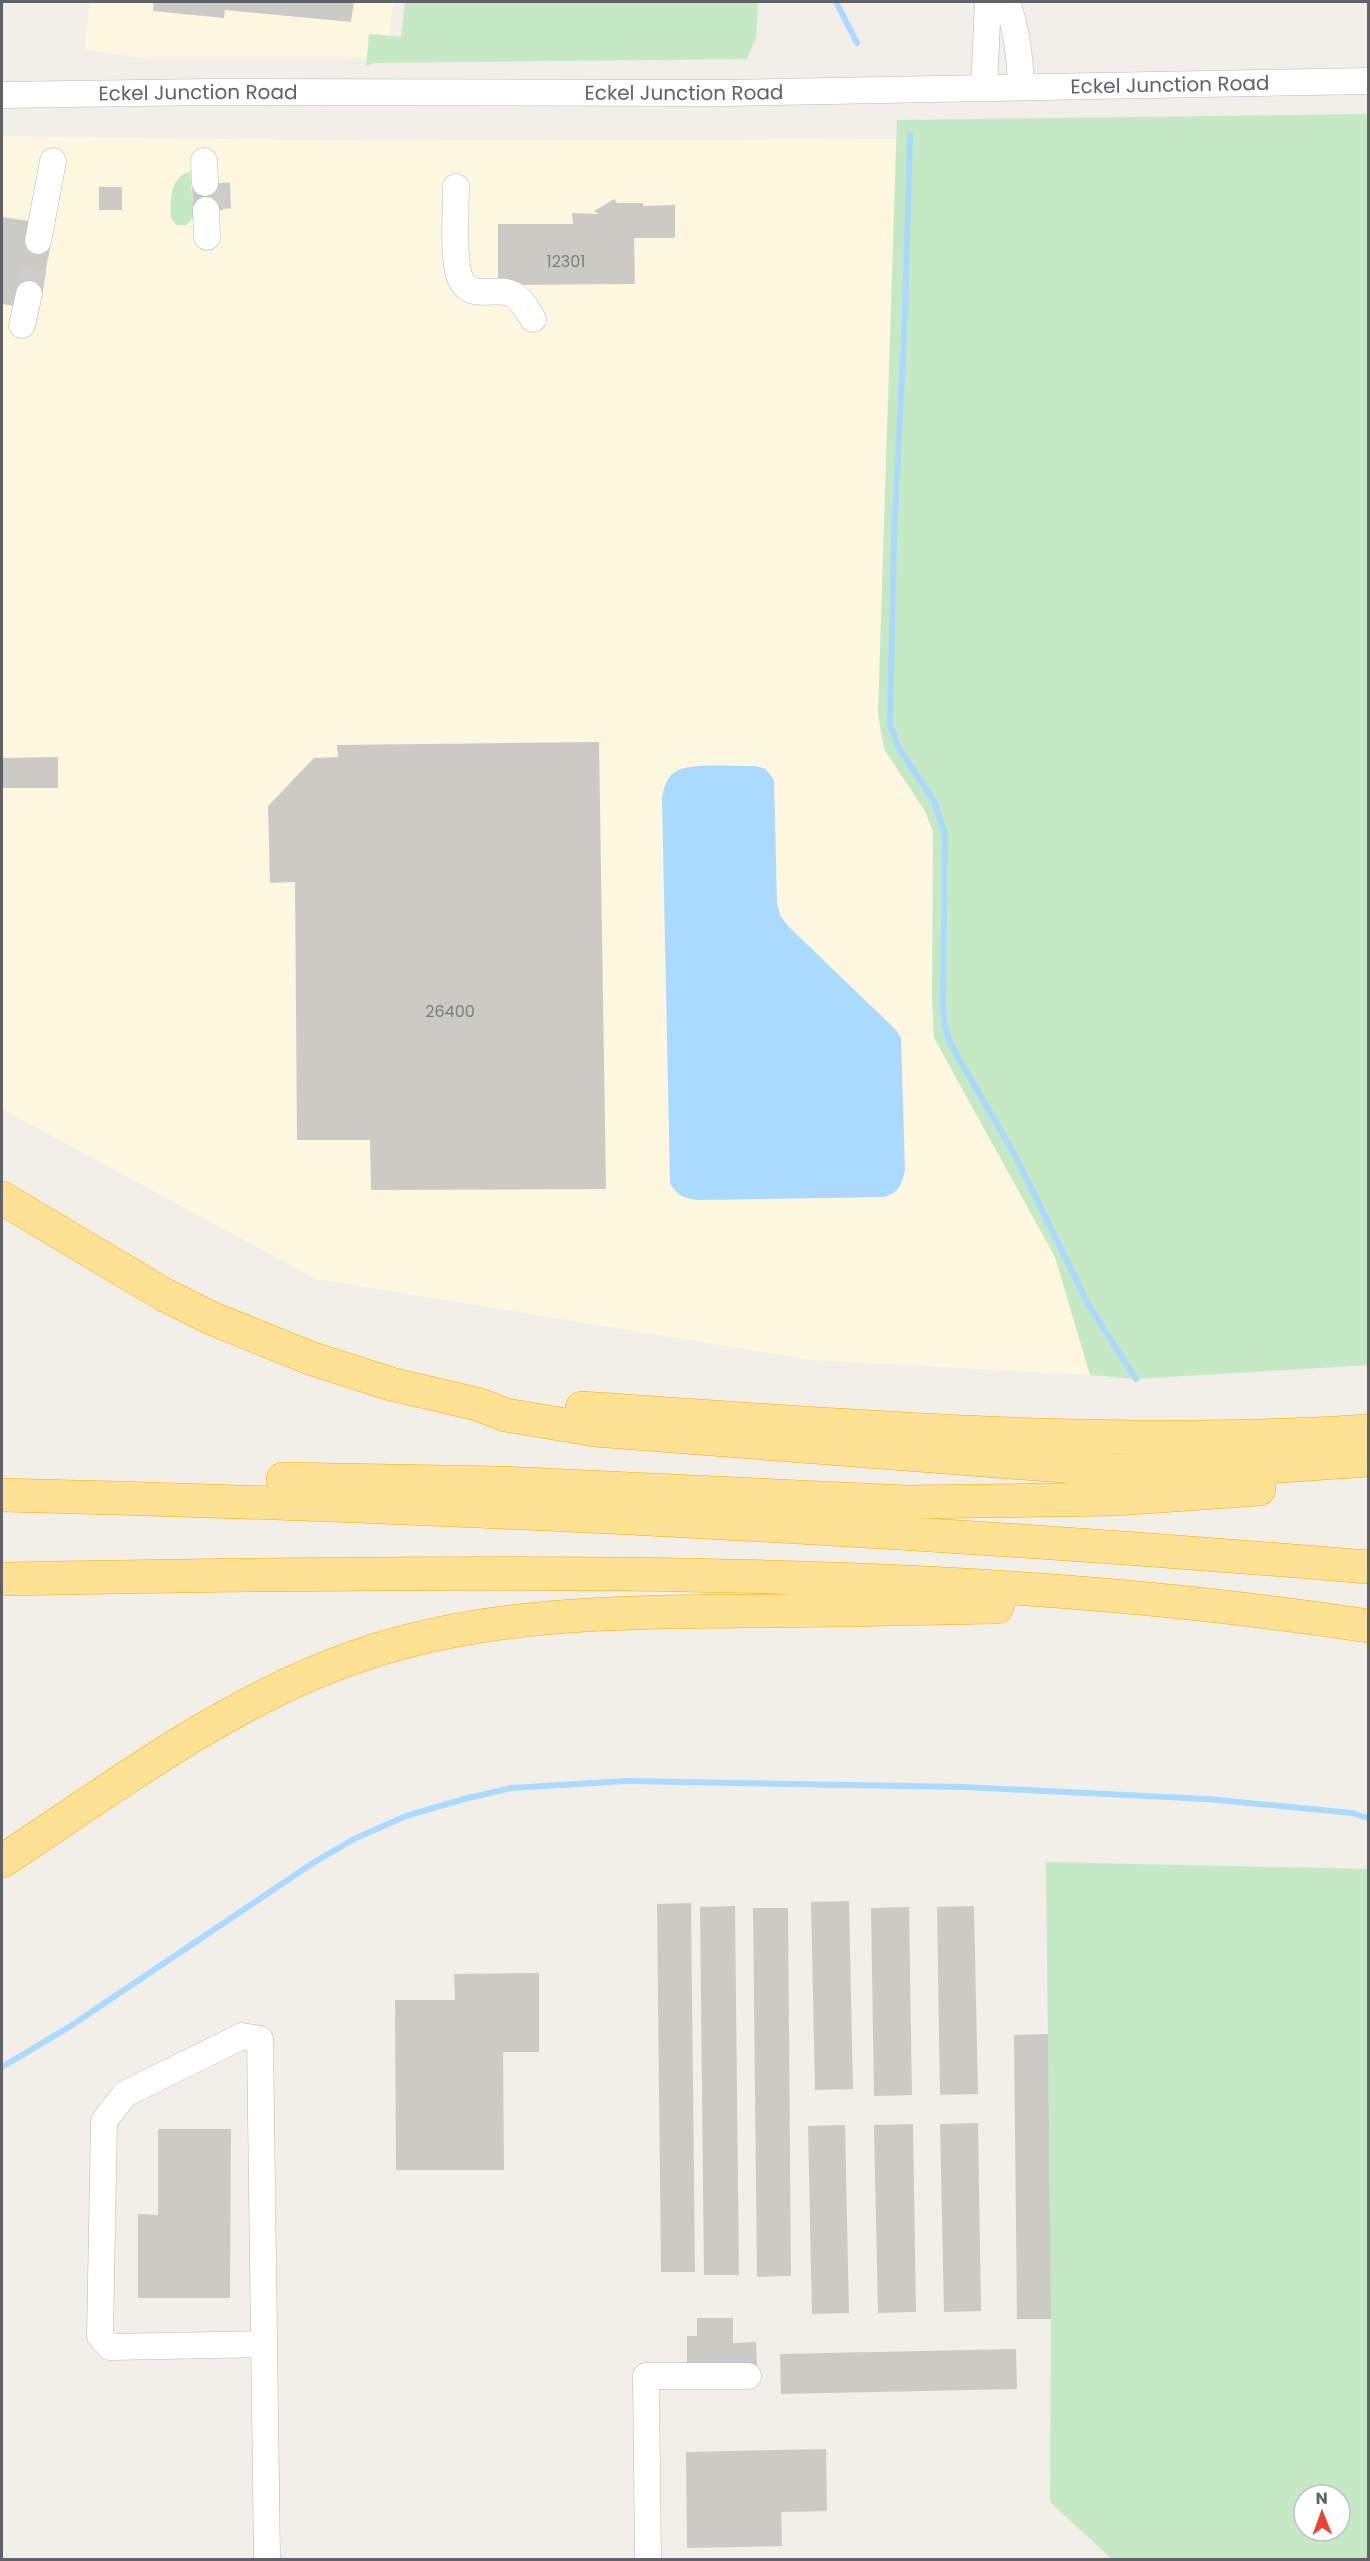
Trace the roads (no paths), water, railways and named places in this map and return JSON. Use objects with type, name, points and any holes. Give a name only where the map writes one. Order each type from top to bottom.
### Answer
[{"type":"highway","points":[[2,1200],[163,1294],[211,1318],[330,1364],[391,1384],[477,1404],[506,1415],[595,1430],[1052,1467],[1184,1470],[1368,1461]]},
{"type":"highway","points":[[477,1404],[508,1403],[1068,1437],[1305,1435],[1368,1431]]},
{"type":"highway","points":[[2,1480],[114,1477],[447,1482],[834,1500],[978,1503],[1116,1499],[1368,1479]]},
{"type":"highway","points":[[2,1495],[301,1502],[740,1522],[1193,1552],[1368,1567]]},
{"type":"highway","points":[[2,1579],[461,1572],[739,1575],[1020,1588],[1185,1603],[1368,1626]]},
{"type":"highway","points":[[2,1861],[161,1757],[241,1709],[296,1681],[354,1657],[413,1639],[474,1626],[535,1618],[628,1612],[1185,1603]]},
{"type":"highway","points":[[2,1842],[119,1767],[185,1732],[241,1709]]},
{"type":"street","points":[[984,87],[988,2]]},
{"type":"street","points":[[1007,2],[1016,29],[1021,86]]},
{"type":"street","name":"Eckel Junction Road","points":[[2,95],[184,92],[683,94],[1368,81]]},
{"type":"street","points":[[38,241],[53,161]]},
{"type":"street","points":[[456,187],[458,266],[461,281],[469,289],[483,293],[510,292],[518,298],[533,318]]},
{"type":"street","points":[[212,210],[213,237]]},
{"type":"street","points":[[22,325],[29,294]]},
{"type":"street","points":[[264,2344],[110,2347],[100,2336],[104,2121],[125,2094],[242,2036],[260,2039],[267,2559]]},
{"type":"street","points":[[648,2559],[646,2376],[748,2376]]},
{"type":"water","points":[[702,766],[756,766],[766,769],[774,780],[777,903],[780,915],[787,925],[896,1030],[901,1038],[905,1169],[899,1188],[884,1197],[698,1200],[681,1196],[670,1183],[662,798],[669,777],[682,769]]},
{"type":"waterway","points":[[836,2],[857,43]]},
{"type":"waterway","points":[[910,135],[905,316],[894,538],[890,725],[899,748],[934,801],[945,834],[943,1004],[945,1026],[950,1043],[1016,1157],[1088,1304],[1136,1379]]},
{"type":"waterway","points":[[2,2067],[69,2027],[313,1863],[354,1839],[406,1816],[511,1788],[626,1781],[964,1787],[1207,1799],[1352,1813],[1368,1818]]},
{"type":"tunnel","points":[[217,183],[218,210]]},
{"type":"tunnel","points":[[29,294],[38,241]]}]
